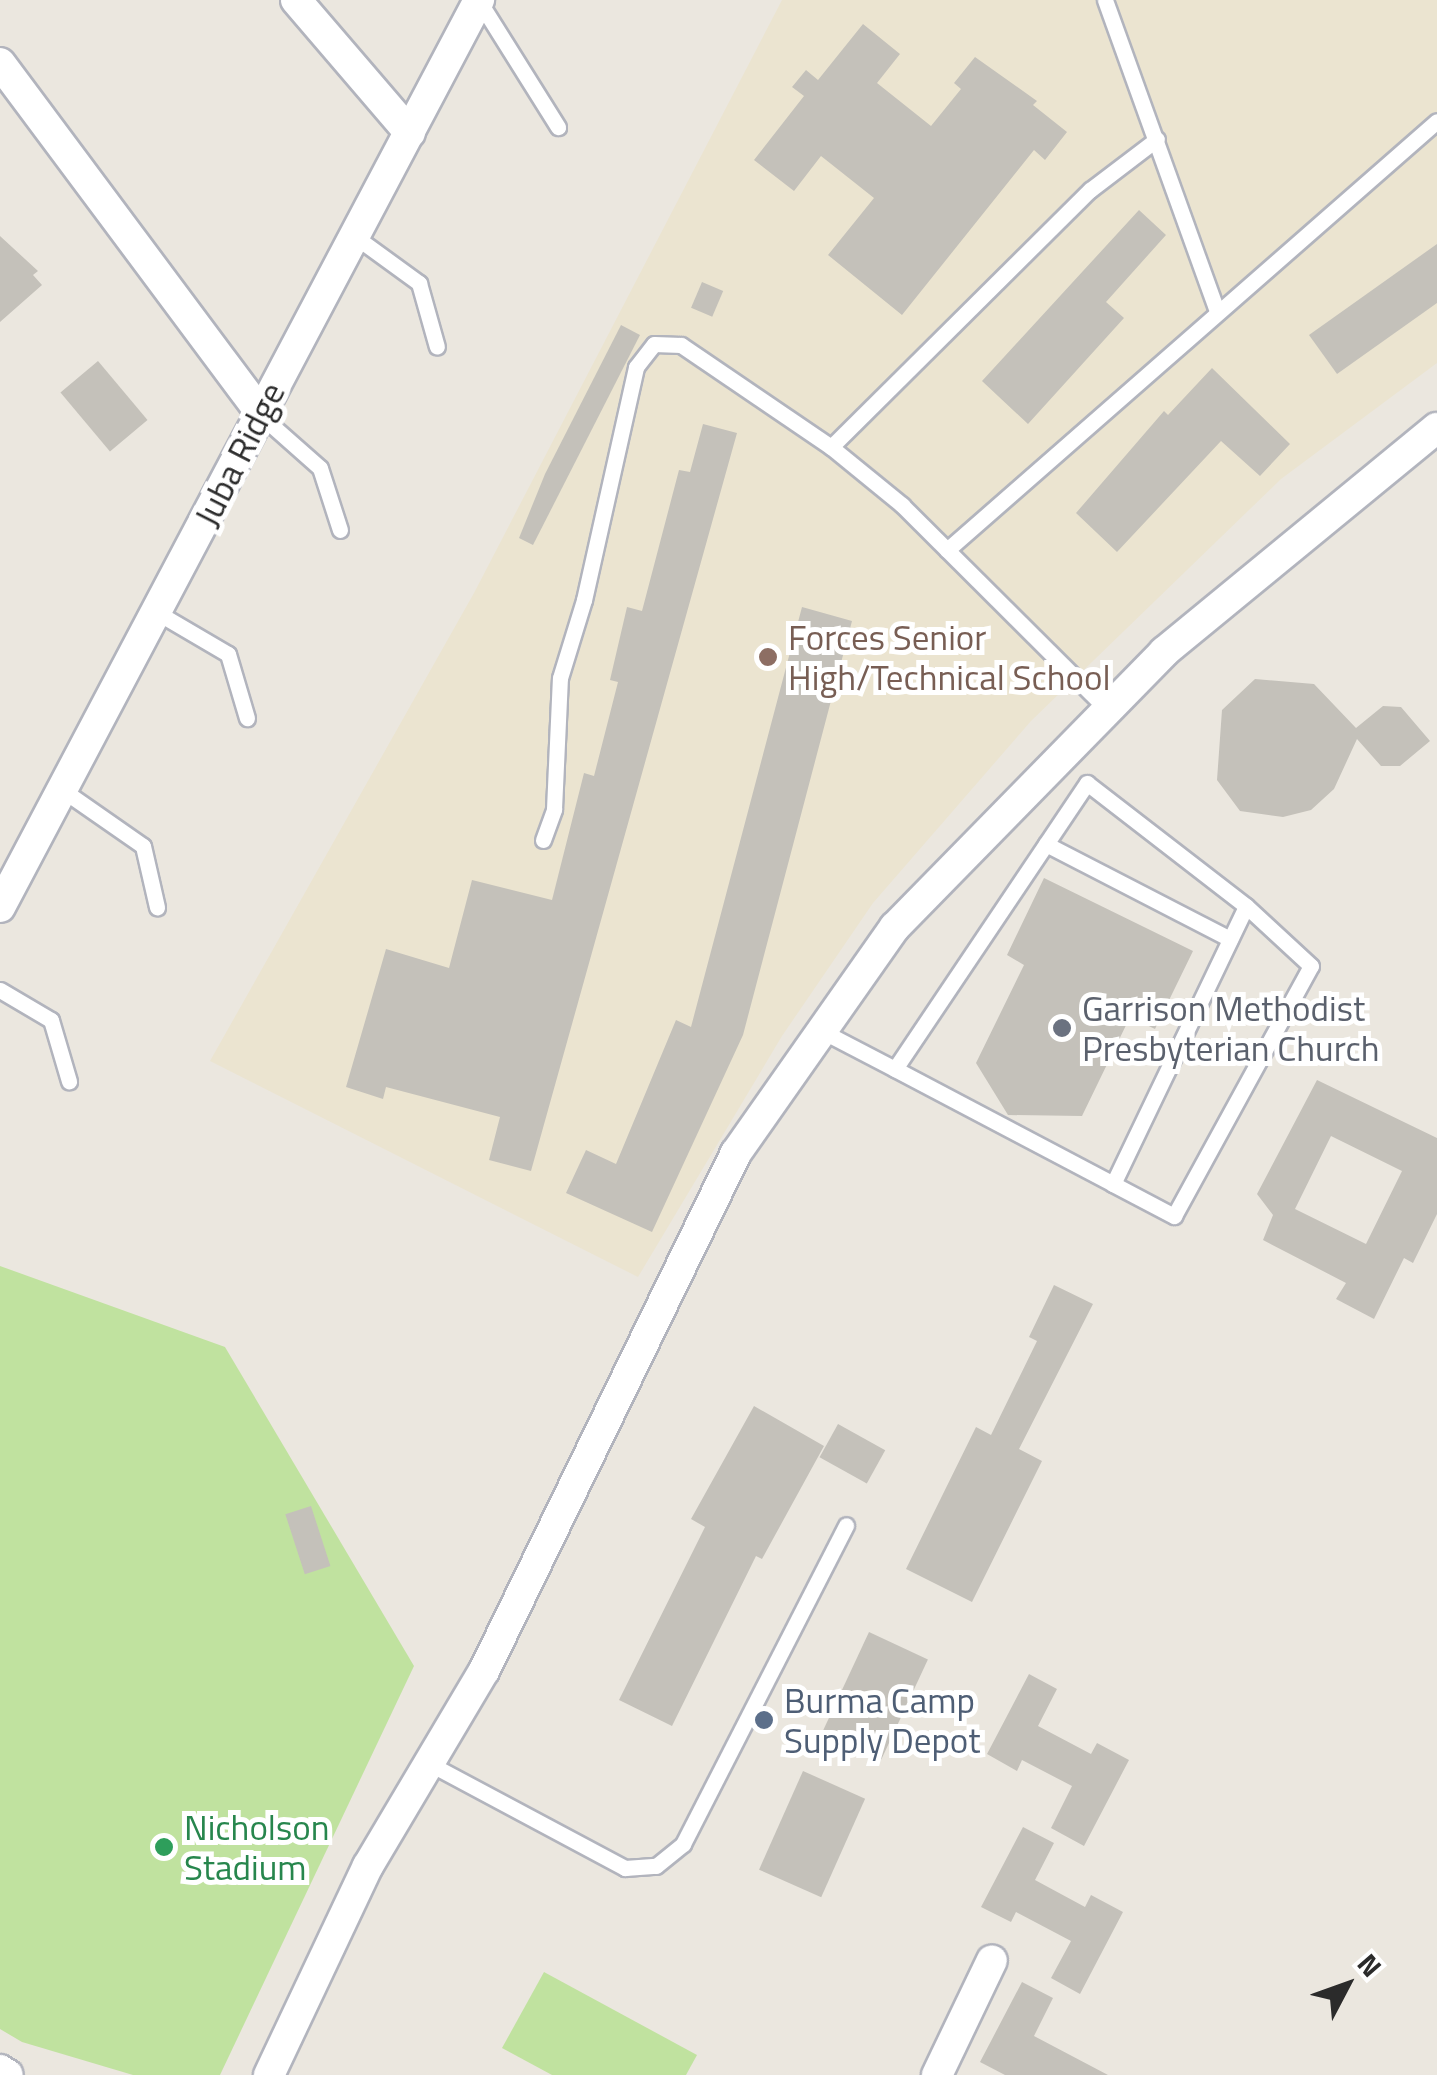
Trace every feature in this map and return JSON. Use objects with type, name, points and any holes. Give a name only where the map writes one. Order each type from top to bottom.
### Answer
[{"type":"street","points":[[296,0],[410,133]]},
{"type":"street","name":"Juba Ridge","points":[[0,908],[479,0]]},
{"type":"street","points":[[0,63],[260,413]]},
{"type":"street","points":[[269,2075],[368,1866],[432,1765],[736,1153],[895,926],[1105,706],[1437,428]]},
{"type":"street","points":[[937,2075],[992,1960]]},
{"type":"street","points":[[0,2070],[8,2075]]},
{"type":"lane","points":[[479,0],[558,127]]},
{"type":"lane","points":[[1104,0],[1216,309]]},
{"type":"lane","points":[[948,550],[1216,309],[1437,121]]},
{"type":"lane","points":[[831,446],[1062,217],[1157,139]]},
{"type":"lane","points":[[354,234],[419,283],[437,347]]},
{"type":"lane","points":[[543,840],[554,809],[560,678],[642,353],[654,344],[681,344],[831,446],[948,550],[1105,706]]},
{"type":"lane","points":[[260,413],[320,468],[340,530]]},
{"type":"lane","points":[[158,612],[228,654],[246,718]]},
{"type":"lane","points":[[822,1031],[1174,1216],[1311,966],[1246,906],[1086,783],[896,1069]]},
{"type":"lane","points":[[64,791],[143,846],[158,907]]},
{"type":"lane","points":[[1046,844],[1230,940]]},
{"type":"lane","points":[[1113,1184],[1246,906]]},
{"type":"lane","points":[[0,990],[51,1020],[69,1081]]},
{"type":"lane","points":[[432,1765],[625,1868],[656,1866],[683,1844],[846,1525]]},
{"type":"shaded area","name":"Forces Senior High/Technical School","points":[[782,0],[1437,0],[1437,363],[1281,479],[1031,721],[873,903],[782,1036],[638,1277],[210,1061],[474,593]]},
{"type":"green space","name":"Nicholson Stadium","points":[[0,1266],[225,1347],[414,1666],[220,2075],[133,2075],[22,2042],[0,2029]]},
{"type":"green space","points":[[544,1972],[697,2055],[686,2075],[552,2075],[502,2048]]},
{"type":"building","points":[[863,24],[900,54],[877,83],[931,126],[961,89],[954,83],[975,57],[1037,101],[1033,105],[1067,132],[1045,160],[1034,150],[902,315],[828,255],[874,198],[821,156],[794,191],[754,160],[804,96],[792,87],[806,70],[818,80]]},
{"type":"building","points":[[1139,210],[1166,235],[1106,302],[1124,318],[1028,424],[982,381]]},
{"type":"building","points":[[0,236],[38,271],[33,275],[42,285],[0,322]]},
{"type":"building","points":[[1437,244],[1437,303],[1337,374],[1309,335]]},
{"type":"building","points":[[702,282],[723,291],[712,317],[691,308]]},
{"type":"building","points":[[621,325],[640,335],[533,545],[519,538],[545,474]]},
{"type":"building","points":[[98,361],[147,420],[110,451],[60,392]]},
{"type":"building","points":[[1212,368],[1290,444],[1260,476],[1221,441],[1117,552],[1076,513],[1164,411],[1168,415]]},
{"type":"building","points":[[703,424],[737,433],[531,1171],[489,1160],[500,1117],[386,1087],[383,1099],[346,1087],[386,949],[449,968],[472,880],[552,900],[584,773],[594,776],[618,682],[610,680],[627,607],[642,611],[679,470],[690,472]]},
{"type":"building","points":[[802,607],[852,621],[743,1035],[652,1232],[566,1193],[586,1150],[616,1164],[676,1020],[691,1027]]},
{"type":"building","points":[[1255,679],[1314,684],[1356,728],[1383,706],[1401,707],[1430,741],[1400,766],[1381,766],[1357,739],[1334,789],[1311,810],[1283,817],[1240,811],[1217,780],[1222,710]]},
{"type":"building","points":[[1044,878],[1193,951],[1155,1029],[1130,1017],[1082,1116],[1008,1115],[976,1063],[1024,965],[1007,955]]},
{"type":"building","points":[[1317,1080],[1437,1138],[1437,1214],[1413,1263],[1404,1258],[1374,1319],[1336,1299],[1346,1283],[1263,1240],[1273,1215],[1257,1194]],"holes":[[[1331,1136],[1402,1171],[1366,1244],[1295,1209]]]},
{"type":"building","points":[[1054,1285],[1093,1304],[1019,1449],[1042,1461],[972,1602],[906,1569],[976,1427],[991,1435],[1037,1341],[1029,1337]]},
{"type":"building","points":[[754,1406],[824,1446],[762,1559],[756,1556],[672,1726],[619,1700],[705,1527],[691,1519]]},
{"type":"building","points":[[838,1424],[885,1450],[867,1483],[820,1457]]},
{"type":"building","points":[[311,1506],[330,1566],[305,1574],[285,1514]]},
{"type":"building","points":[[869,1632],[928,1659],[881,1759],[823,1732]]},
{"type":"building","points":[[1029,1674],[1057,1689],[1038,1726],[1091,1754],[1097,1743],[1129,1760],[1084,1846],[1051,1828],[1072,1786],[1022,1760],[1017,1771],[987,1754]]},
{"type":"building","points":[[803,1771],[865,1799],[821,1897],[759,1870]]},
{"type":"building","points":[[1023,1827],[1054,1843],[1035,1880],[1085,1907],[1091,1895],[1123,1912],[1080,1994],[1051,1978],[1071,1941],[1016,1912],[1011,1922],[981,1907]]},
{"type":"building","points":[[1022,1982],[1053,1998],[1034,2036],[1108,2075],[1005,2075],[980,2062]]},
{"type":"place","name":"Forces Senior High/Technical School","points":[[768,657]]},
{"type":"place","name":"Garrison Methodist Presbyterian Church","points":[[1062,1028]]},
{"type":"place","name":"Burma Camp Supply Depot","points":[[764,1720]]},
{"type":"place","name":"Nicholson Stadium","points":[[164,1847]]}]
